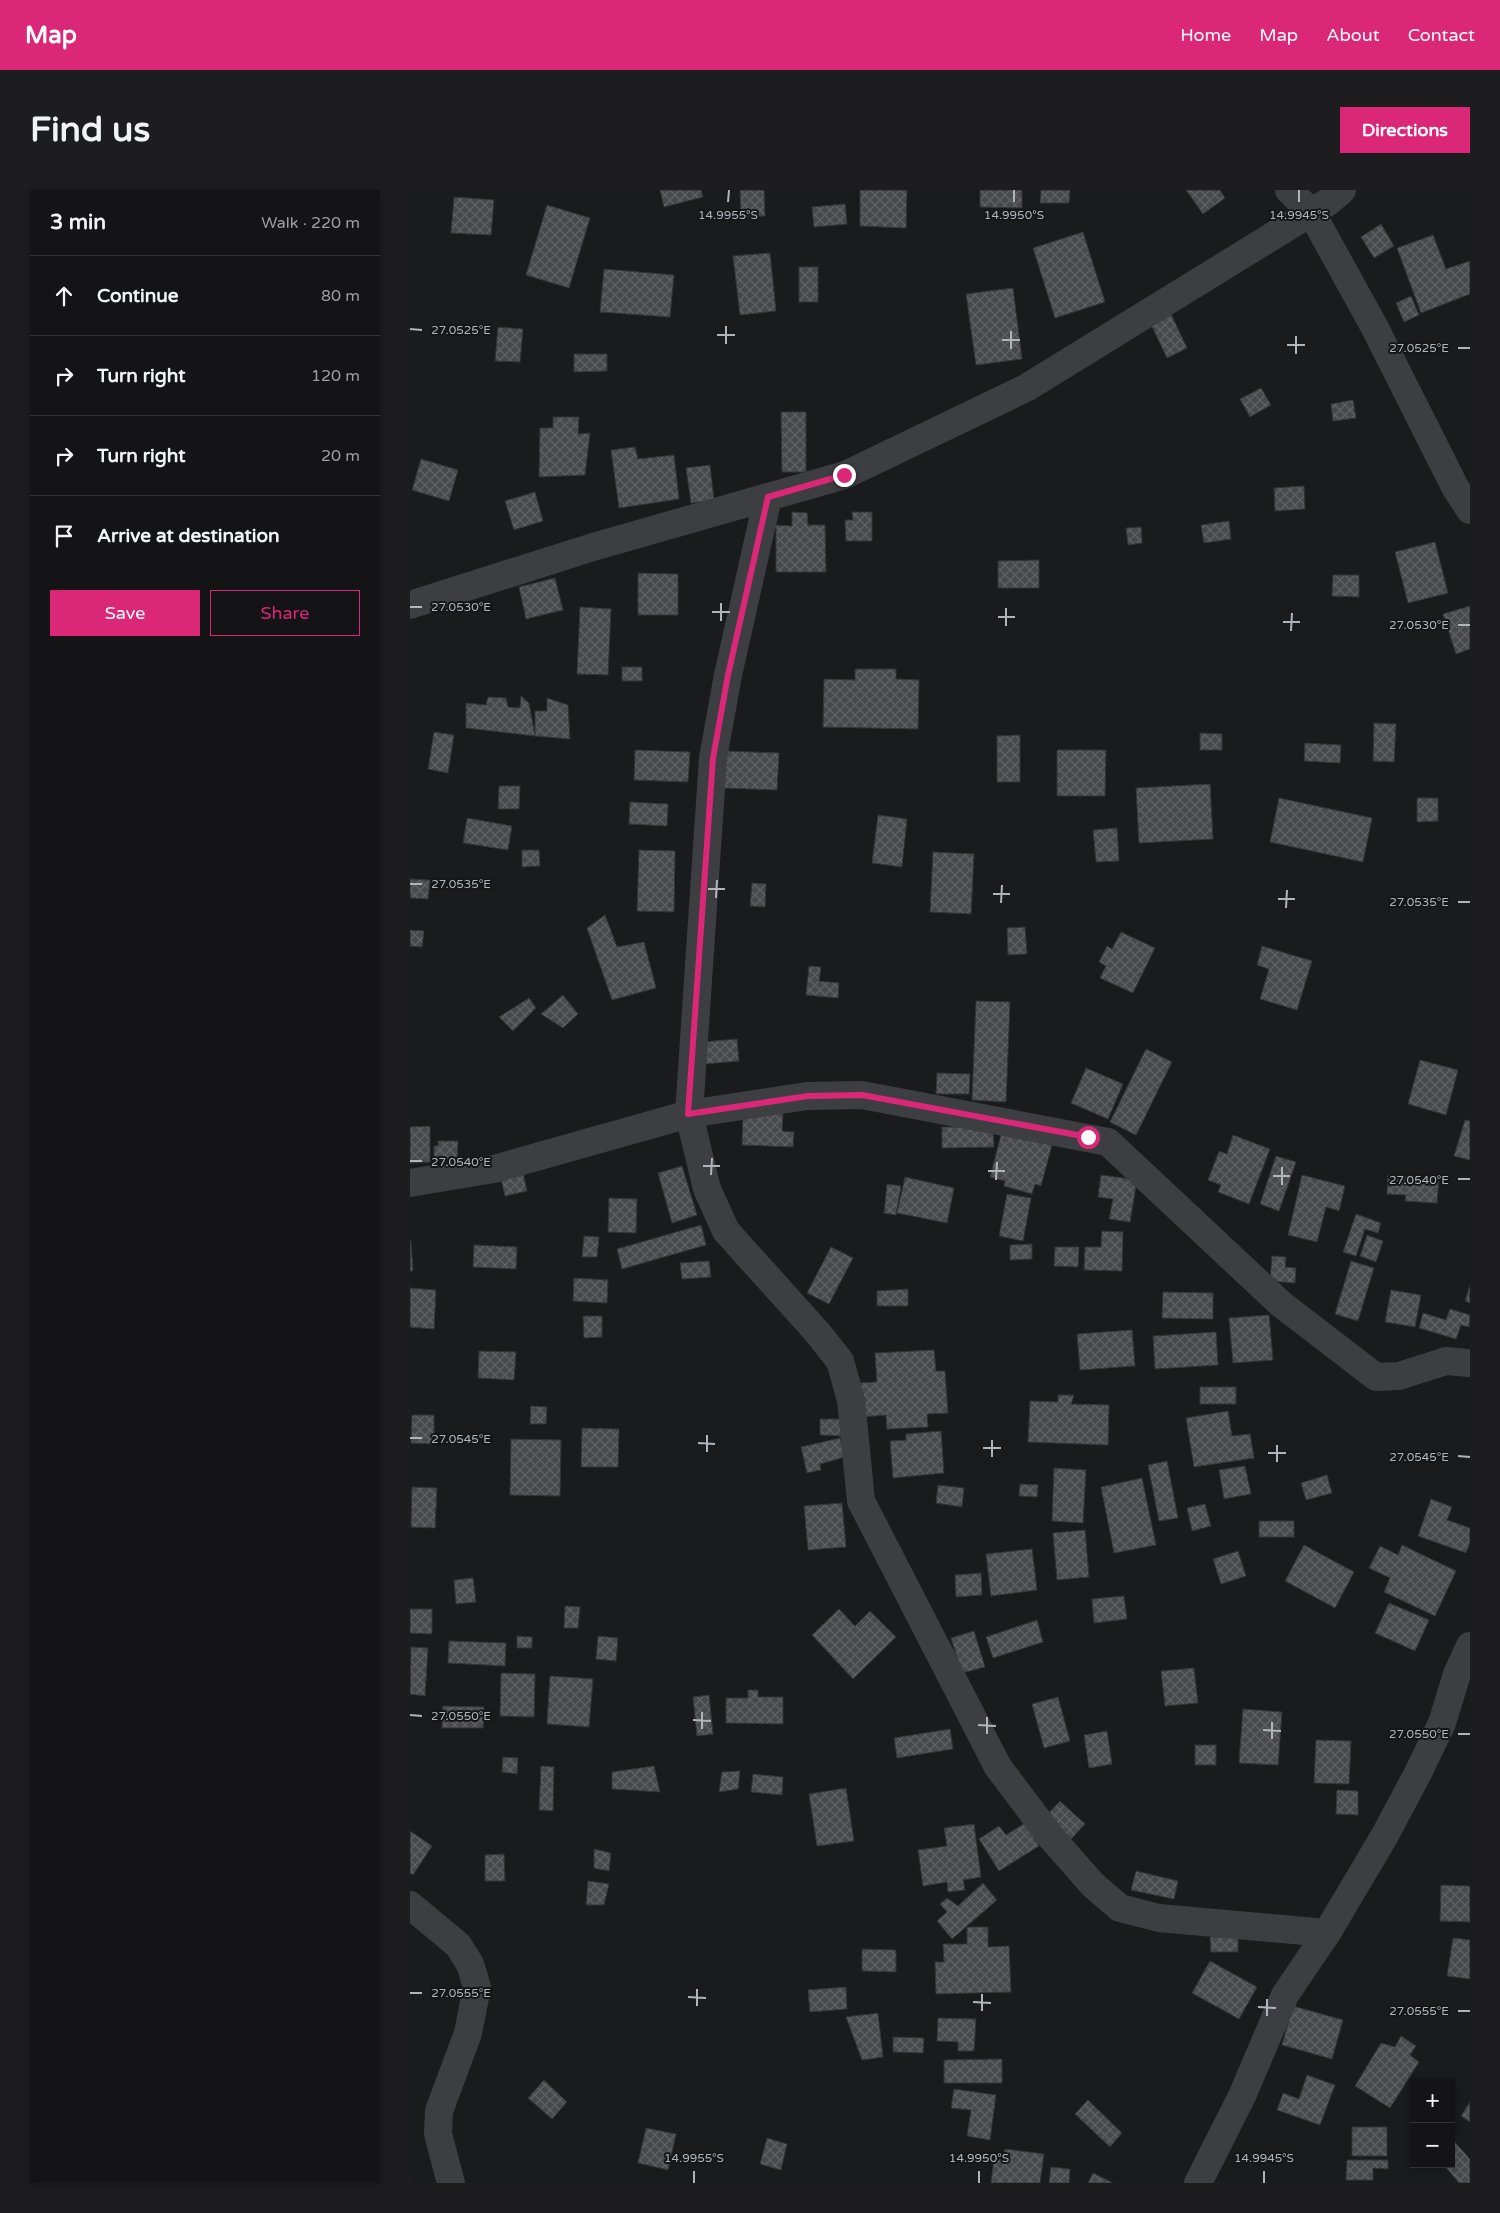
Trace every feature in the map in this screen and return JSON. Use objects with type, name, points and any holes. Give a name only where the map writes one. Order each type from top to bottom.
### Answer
[{"type":"street","points":[[1288,190],[1310,212],[1375,328],[1455,487],[1470,510]]},
{"type":"street","points":[[410,605],[593,547],[844,475],[1026,388],[1328,202],[1342,190]]},
{"type":"street","points":[[768,497],[728,675],[713,758],[688,1114],[707,1190],[726,1231],[817,1332],[840,1361],[851,1400],[861,1502],[998,1767],[1050,1836],[1093,1885],[1120,1908],[1159,1918],[1327,1933]]},
{"type":"street","points":[[410,1183],[494,1169],[688,1114],[808,1096],[862,1095],[1108,1142],[1281,1304],[1376,1377],[1399,1376],[1446,1362],[1470,1363]]},
{"type":"street","points":[[1198,2183],[1242,2096],[1284,1995],[1327,1933],[1385,1835],[1418,1773],[1442,1723],[1457,1674],[1470,1646]]},
{"type":"street","points":[[410,1905],[458,1945],[470,1964],[477,1987],[468,2034],[439,2111],[438,2134],[451,2183]]},
{"type":"building","points":[[660,190],[701,190],[703,197],[664,207]]},
{"type":"building","points":[[740,190],[764,190],[765,216],[741,217]]},
{"type":"building","points":[[860,190],[907,190],[906,228],[860,226]]},
{"type":"building","points":[[980,190],[1022,190],[1022,208],[980,207]]},
{"type":"building","points":[[1041,190],[1070,190],[1069,203],[1040,203]]},
{"type":"building","points":[[1186,190],[1220,190],[1225,198],[1203,214]]},
{"type":"building","points":[[454,197],[494,200],[491,235],[451,233]]},
{"type":"building","points":[[845,204],[847,224],[814,227],[812,207]]},
{"type":"building","points":[[547,205],[590,218],[569,288],[526,275]]},
{"type":"building","points":[[1381,224],[1394,246],[1374,258],[1361,237]]},
{"type":"building","points":[[1083,232],[1105,302],[1055,318],[1033,248]]},
{"type":"building","points":[[1433,235],[1446,269],[1470,261],[1470,294],[1421,313],[1397,248]]},
{"type":"building","points":[[770,253],[776,311],[740,315],[733,256]]},
{"type":"building","points":[[799,267],[818,267],[818,302],[799,302]]},
{"type":"building","points":[[604,269],[674,275],[670,317],[600,312]]},
{"type":"building","points":[[1013,288],[1022,359],[976,365],[966,294]]},
{"type":"building","points":[[1411,296],[1419,315],[1404,322],[1396,303]]},
{"type":"building","points":[[1169,310],[1187,348],[1167,358],[1149,320]]},
{"type":"building","points":[[498,327],[523,329],[520,362],[495,361]]},
{"type":"building","points":[[574,354],[607,354],[607,371],[574,372]]},
{"type":"building","points":[[1261,388],[1271,405],[1250,417],[1240,399]]},
{"type":"building","points":[[1353,400],[1356,418],[1333,421],[1331,404]]},
{"type":"building","points":[[781,412],[806,412],[806,472],[782,472]]},
{"type":"building","points":[[553,417],[579,417],[578,434],[590,433],[585,475],[539,477],[540,428],[553,428]]},
{"type":"building","points":[[635,447],[638,459],[674,455],[679,499],[619,508],[611,450]]},
{"type":"building","points":[[421,459],[458,470],[449,501],[412,490]]},
{"type":"building","points":[[710,465],[714,500],[691,503],[686,468]]},
{"type":"building","points":[[1304,486],[1305,509],[1275,511],[1274,488]]},
{"type":"building","points":[[535,492],[543,521],[514,530],[505,501]]},
{"type":"building","points":[[792,512],[807,513],[808,525],[825,525],[826,572],[776,572],[776,525],[792,526]]},
{"type":"building","points":[[852,512],[872,512],[872,541],[846,541],[845,520],[853,520]]},
{"type":"building","points":[[1229,521],[1231,539],[1204,543],[1201,525]]},
{"type":"building","points":[[1141,527],[1142,543],[1128,545],[1126,528]]},
{"type":"building","points":[[1435,542],[1448,593],[1408,603],[1395,552]]},
{"type":"building","points":[[1039,560],[1039,588],[998,588],[998,561]]},
{"type":"building","points":[[638,573],[678,574],[678,615],[638,615]]},
{"type":"building","points":[[1333,575],[1359,575],[1359,597],[1332,596]]},
{"type":"building","points":[[555,578],[563,610],[526,619],[519,587]]},
{"type":"building","points":[[1470,606],[1470,649],[1456,654],[1443,614]]},
{"type":"building","points":[[580,607],[611,609],[608,675],[577,674]]},
{"type":"building","points":[[622,667],[642,667],[642,681],[622,681]]},
{"type":"building","points":[[855,669],[896,669],[896,679],[919,680],[918,729],[823,727],[824,679],[855,680]]},
{"type":"building","points":[[521,696],[529,703],[535,736],[466,728],[466,703],[486,705],[488,697],[506,698],[508,707],[520,708]]},
{"type":"building","points":[[547,698],[568,705],[570,739],[535,736],[535,711],[547,711]]},
{"type":"building","points":[[1374,723],[1396,724],[1394,762],[1373,761]]},
{"type":"building","points":[[434,732],[454,735],[448,773],[428,769]]},
{"type":"building","points":[[1200,733],[1222,734],[1222,750],[1200,750]]},
{"type":"building","points":[[1020,735],[1020,782],[997,782],[997,736]]},
{"type":"building","points":[[1305,743],[1341,745],[1340,763],[1304,761]]},
{"type":"building","points":[[635,750],[690,752],[688,782],[634,780]]},
{"type":"building","points":[[1057,750],[1106,750],[1105,796],[1057,796]]},
{"type":"building","points":[[725,751],[779,753],[777,790],[724,788]]},
{"type":"building","points":[[1210,784],[1213,839],[1139,843],[1136,788]]},
{"type":"building","points":[[499,786],[520,786],[519,809],[498,809]]},
{"type":"building","points":[[1279,798],[1372,818],[1363,862],[1270,842]]},
{"type":"building","points":[[1417,798],[1438,798],[1438,821],[1417,822]]},
{"type":"building","points":[[630,802],[668,804],[667,826],[629,824]]},
{"type":"building","points":[[878,815],[907,819],[902,867],[872,863]]},
{"type":"building","points":[[467,818],[512,826],[508,850],[463,843]]},
{"type":"building","points":[[1117,828],[1119,861],[1096,862],[1093,830]]},
{"type":"building","points":[[522,850],[539,850],[540,866],[522,867]]},
{"type":"building","points":[[639,850],[675,851],[674,912],[637,911]]},
{"type":"building","points":[[933,852],[974,854],[971,914],[930,912]]},
{"type":"building","points":[[410,879],[430,880],[428,899],[410,898]]},
{"type":"building","points":[[752,883],[766,884],[765,907],[750,906]]},
{"type":"building","points":[[605,915],[617,947],[644,942],[656,988],[612,1000],[587,928]]},
{"type":"building","points":[[1025,927],[1027,954],[1008,955],[1007,928]]},
{"type":"building","points":[[410,930],[424,931],[422,947],[410,946]]},
{"type":"building","points":[[1121,932],[1155,948],[1133,993],[1100,978],[1106,966],[1099,962],[1107,946],[1112,949]]},
{"type":"building","points":[[1262,946],[1312,961],[1297,1010],[1260,999],[1269,969],[1257,965]]},
{"type":"building","points":[[809,966],[821,967],[819,981],[839,983],[838,998],[806,995]]},
{"type":"building","points":[[563,995],[578,1014],[563,1028],[541,1014]]},
{"type":"building","points":[[529,998],[536,1008],[513,1031],[499,1017]]},
{"type":"building","points":[[976,1001],[1010,1002],[1006,1102],[972,1100]]},
{"type":"building","points":[[737,1039],[739,1061],[704,1064],[702,1042]]},
{"type":"building","points":[[1146,1049],[1172,1062],[1136,1135],[1110,1122]]},
{"type":"building","points":[[1420,1060],[1458,1070],[1446,1115],[1408,1104]]},
{"type":"building","points":[[1086,1068],[1123,1084],[1108,1119],[1071,1103]]},
{"type":"building","points":[[937,1073],[970,1074],[969,1094],[936,1094]]},
{"type":"building","points":[[743,1113],[783,1114],[782,1131],[794,1132],[793,1147],[742,1145]]},
{"type":"building","points":[[1465,1120],[1470,1121],[1470,1160],[1454,1156]]},
{"type":"building","points":[[430,1126],[430,1162],[410,1163],[410,1127]]},
{"type":"building","points":[[942,1127],[968,1127],[993,1132],[994,1147],[942,1148]]},
{"type":"building","points":[[1002,1131],[1052,1145],[1041,1186],[1035,1184],[1032,1194],[1004,1186],[1005,1181],[990,1177]]},
{"type":"building","points":[[1233,1135],[1270,1149],[1249,1204],[1218,1192],[1221,1185],[1208,1180],[1219,1151],[1227,1154]]},
{"type":"building","points":[[438,1141],[458,1141],[457,1159],[434,1159],[434,1146],[438,1146]]},
{"type":"building","points":[[1276,1156],[1296,1162],[1279,1211],[1260,1204]]},
{"type":"building","points":[[682,1166],[697,1215],[672,1223],[658,1173]]},
{"type":"building","points":[[522,1168],[527,1191],[505,1196],[500,1174]]},
{"type":"building","points":[[1101,1175],[1137,1180],[1130,1222],[1109,1219],[1113,1199],[1098,1197]]},
{"type":"building","points":[[1302,1175],[1345,1186],[1339,1211],[1326,1207],[1317,1242],[1288,1235]]},
{"type":"building","points":[[1388,1175],[1439,1178],[1437,1203],[1405,1201],[1406,1195],[1387,1194]]},
{"type":"building","points":[[905,1177],[954,1188],[947,1223],[897,1213]]},
{"type":"building","points":[[887,1184],[901,1186],[896,1215],[884,1213]]},
{"type":"building","points":[[1007,1194],[1031,1198],[1023,1241],[999,1236]]},
{"type":"building","points":[[609,1198],[637,1199],[636,1233],[608,1232]]},
{"type":"building","points":[[1356,1214],[1381,1223],[1378,1233],[1365,1229],[1356,1256],[1343,1252]]},
{"type":"building","points":[[701,1225],[706,1245],[622,1269],[617,1249]]},
{"type":"building","points":[[1102,1231],[1123,1232],[1122,1271],[1084,1270],[1085,1247],[1101,1247]]},
{"type":"building","points":[[1367,1235],[1383,1241],[1376,1262],[1360,1256]]},
{"type":"building","points":[[584,1236],[599,1237],[597,1257],[582,1257]]},
{"type":"building","points":[[411,1241],[413,1271],[410,1271]]},
{"type":"building","points":[[1032,1244],[1032,1259],[1010,1260],[1010,1245]]},
{"type":"building","points":[[474,1245],[517,1247],[516,1269],[473,1267]]},
{"type":"building","points":[[831,1247],[853,1258],[829,1304],[807,1293]]},
{"type":"building","points":[[1055,1247],[1079,1247],[1078,1267],[1054,1266]]},
{"type":"building","points":[[1272,1256],[1286,1257],[1285,1267],[1296,1268],[1295,1283],[1270,1281]]},
{"type":"building","points":[[709,1261],[711,1277],[682,1279],[680,1263]]},
{"type":"building","points":[[1351,1261],[1374,1268],[1358,1321],[1335,1314]]},
{"type":"building","points":[[574,1278],[608,1280],[607,1303],[573,1301]]},
{"type":"building","points":[[1470,1285],[1470,1303],[1465,1301]]},
{"type":"building","points":[[410,1288],[436,1290],[434,1329],[410,1327]]},
{"type":"building","points":[[908,1289],[908,1306],[877,1306],[877,1291]]},
{"type":"building","points":[[1391,1290],[1421,1295],[1415,1327],[1385,1322]]},
{"type":"building","points":[[1163,1292],[1213,1293],[1213,1319],[1162,1318]]},
{"type":"building","points":[[1450,1309],[1470,1315],[1469,1327],[1461,1325],[1456,1339],[1419,1328],[1423,1313],[1446,1320]]},
{"type":"building","points":[[1269,1315],[1273,1360],[1233,1363],[1229,1318]]},
{"type":"building","points":[[583,1316],[602,1316],[602,1337],[584,1338]]},
{"type":"building","points":[[1132,1330],[1135,1366],[1080,1370],[1077,1334]]},
{"type":"building","points":[[1216,1332],[1218,1365],[1155,1369],[1153,1336]]},
{"type":"building","points":[[934,1350],[936,1371],[945,1371],[948,1413],[927,1414],[928,1427],[887,1429],[886,1415],[862,1417],[859,1383],[877,1382],[875,1353]]},
{"type":"building","points":[[479,1351],[516,1352],[514,1380],[478,1378]]},
{"type":"building","points":[[1200,1387],[1236,1387],[1236,1404],[1200,1404]]},
{"type":"building","points":[[1058,1395],[1074,1395],[1071,1404],[1109,1405],[1108,1445],[1028,1442],[1030,1401],[1058,1402]]},
{"type":"building","points":[[531,1406],[547,1407],[546,1424],[530,1424]]},
{"type":"building","points":[[1228,1411],[1232,1436],[1250,1434],[1254,1458],[1194,1467],[1186,1418]]},
{"type":"building","points":[[412,1415],[434,1415],[434,1444],[411,1443]]},
{"type":"building","points":[[820,1419],[845,1419],[844,1436],[820,1435]]},
{"type":"building","points":[[582,1428],[619,1429],[618,1467],[581,1467]]},
{"type":"building","points":[[941,1431],[944,1473],[893,1478],[890,1441],[906,1440],[906,1434]]},
{"type":"building","points":[[840,1438],[845,1457],[820,1464],[821,1470],[807,1473],[801,1447]]},
{"type":"building","points":[[511,1439],[561,1440],[560,1496],[510,1495]]},
{"type":"building","points":[[1167,1461],[1178,1518],[1159,1521],[1148,1465]]},
{"type":"building","points":[[1245,1466],[1251,1494],[1224,1499],[1219,1470]]},
{"type":"building","points":[[1054,1468],[1086,1470],[1083,1523],[1052,1521]]},
{"type":"building","points":[[1327,1475],[1332,1493],[1306,1500],[1301,1483]]},
{"type":"building","points":[[1142,1478],[1156,1545],[1114,1553],[1101,1487]]},
{"type":"building","points":[[1020,1484],[1038,1485],[1037,1497],[1019,1496]]},
{"type":"building","points":[[938,1485],[964,1488],[962,1507],[936,1503]]},
{"type":"building","points":[[412,1487],[437,1488],[435,1528],[411,1527]]},
{"type":"building","points":[[1431,1499],[1452,1507],[1447,1520],[1470,1528],[1470,1543],[1466,1553],[1418,1536]]},
{"type":"building","points":[[842,1503],[846,1547],[808,1550],[804,1506]]},
{"type":"building","points":[[1205,1504],[1211,1526],[1192,1531],[1187,1508]]},
{"type":"building","points":[[1259,1521],[1294,1521],[1294,1537],[1259,1537]]},
{"type":"building","points":[[1085,1530],[1089,1577],[1057,1580],[1053,1533]]},
{"type":"building","points":[[1304,1545],[1354,1572],[1335,1608],[1285,1581]]},
{"type":"building","points":[[1402,1545],[1456,1571],[1435,1616],[1384,1592],[1390,1578],[1369,1568],[1380,1546],[1398,1555]]},
{"type":"building","points":[[1032,1549],[1037,1590],[991,1596],[986,1554]]},
{"type":"building","points":[[1238,1551],[1246,1576],[1221,1584],[1213,1559]]},
{"type":"building","points":[[981,1573],[982,1595],[956,1597],[955,1575]]},
{"type":"building","points":[[473,1578],[476,1602],[456,1604],[454,1580]]},
{"type":"building","points":[[1124,1596],[1127,1619],[1094,1623],[1092,1599]]},
{"type":"building","points":[[1389,1603],[1429,1620],[1415,1651],[1375,1633]]},
{"type":"building","points":[[565,1606],[580,1607],[578,1628],[564,1628]]},
{"type":"building","points":[[410,1609],[432,1609],[432,1634],[410,1633]]},
{"type":"building","points":[[839,1609],[855,1626],[870,1611],[896,1637],[853,1679],[812,1635]]},
{"type":"building","points":[[1037,1620],[1043,1642],[993,1658],[986,1637]]},
{"type":"building","points":[[974,1631],[985,1667],[962,1673],[951,1638]]},
{"type":"building","points":[[517,1636],[532,1637],[532,1648],[517,1648]]},
{"type":"building","points":[[598,1636],[618,1638],[616,1661],[596,1659]]},
{"type":"building","points":[[449,1641],[506,1643],[505,1666],[448,1663]]},
{"type":"building","points":[[411,1647],[428,1648],[425,1696],[410,1694]]},
{"type":"building","points":[[1194,1668],[1198,1703],[1165,1706],[1161,1671]]},
{"type":"building","points":[[501,1673],[535,1674],[534,1717],[500,1716]]},
{"type":"building","points":[[550,1676],[593,1679],[589,1727],[547,1724]]},
{"type":"building","points":[[748,1690],[758,1690],[758,1697],[783,1697],[783,1724],[726,1723],[726,1698],[748,1698]]},
{"type":"building","points":[[709,1695],[713,1734],[697,1736],[693,1697]]},
{"type":"building","points":[[1058,1697],[1070,1741],[1044,1748],[1032,1704]]},
{"type":"building","points":[[443,1706],[484,1707],[483,1728],[442,1728]]},
{"type":"building","points":[[1243,1709],[1282,1712],[1278,1765],[1239,1763]]},
{"type":"building","points":[[950,1729],[953,1749],[897,1758],[894,1738]]},
{"type":"building","points":[[1107,1731],[1112,1764],[1089,1768],[1084,1735]]},
{"type":"building","points":[[1316,1740],[1351,1741],[1349,1784],[1314,1783]]},
{"type":"building","points":[[1195,1745],[1216,1745],[1216,1765],[1195,1765]]},
{"type":"building","points":[[503,1757],[518,1758],[517,1774],[502,1772]]},
{"type":"building","points":[[541,1766],[554,1767],[553,1811],[539,1810]]},
{"type":"building","points":[[654,1766],[660,1792],[612,1789],[612,1772]]},
{"type":"building","points":[[740,1771],[738,1789],[719,1792],[722,1772]]},
{"type":"building","points":[[753,1774],[783,1777],[782,1795],[751,1792]]},
{"type":"building","points":[[846,1788],[854,1841],[817,1846],[809,1794]]},
{"type":"building","points":[[1337,1790],[1358,1791],[1358,1815],[1336,1814]]},
{"type":"building","points":[[1060,1801],[1085,1824],[1071,1839],[1046,1816]]},
{"type":"building","points":[[1025,1823],[1039,1846],[999,1871],[979,1839],[999,1826],[1006,1835]]},
{"type":"building","points":[[974,1824],[981,1877],[963,1880],[965,1890],[948,1892],[947,1882],[923,1886],[918,1850],[947,1846],[944,1828]]},
{"type":"building","points":[[410,1831],[432,1846],[413,1875],[410,1873]]},
{"type":"building","points":[[594,1849],[611,1853],[609,1871],[594,1868]]},
{"type":"building","points":[[504,1854],[505,1881],[485,1881],[485,1855]]},
{"type":"building","points":[[1136,1871],[1178,1881],[1174,1899],[1131,1890]]},
{"type":"building","points":[[588,1881],[609,1884],[604,1905],[586,1905]]},
{"type":"building","points":[[983,1883],[997,1900],[952,1939],[937,1921],[947,1912],[940,1904],[947,1898],[958,1906]]},
{"type":"building","points":[[1441,1885],[1470,1886],[1470,1922],[1440,1921]]},
{"type":"building","points":[[967,1927],[988,1927],[988,1947],[1009,1946],[1011,1992],[936,1994],[935,1962],[944,1962],[943,1944],[967,1944]]},
{"type":"building","points":[[1210,1937],[1238,1937],[1238,1952],[1211,1952]]},
{"type":"building","points":[[1453,1938],[1470,1940],[1470,1979],[1447,1976]]},
{"type":"building","points":[[862,1949],[896,1950],[896,1972],[862,1971]]},
{"type":"building","points":[[1210,1961],[1257,1987],[1239,2019],[1192,1993]]},
{"type":"building","points":[[846,1987],[847,2009],[810,2012],[808,1990]]},
{"type":"building","points":[[1293,2006],[1343,2020],[1332,2059],[1282,2045]]},
{"type":"building","points":[[878,2013],[883,2057],[862,2060],[846,2017]]},
{"type":"building","points":[[938,2018],[976,2019],[974,2051],[958,2051],[958,2042],[937,2041]]},
{"type":"building","points":[[1401,2036],[1416,2046],[1410,2055],[1419,2062],[1390,2108],[1355,2086],[1381,2043],[1395,2047]]},
{"type":"building","points":[[893,2037],[924,2038],[923,2053],[893,2052]]},
{"type":"building","points":[[1002,2059],[1002,2083],[944,2083],[944,2060]]},
{"type":"building","points":[[1307,2075],[1335,2085],[1320,2125],[1277,2110],[1283,2093],[1299,2099]]},
{"type":"building","points":[[544,2080],[567,2102],[552,2119],[528,2098]]},
{"type":"building","points":[[954,2089],[996,2095],[990,2140],[967,2136],[971,2110],[951,2108]]},
{"type":"building","points":[[1088,2100],[1122,2133],[1110,2147],[1075,2114]]},
{"type":"building","points":[[1470,2102],[1470,2122],[1461,2116]]},
{"type":"building","points":[[1352,2127],[1387,2127],[1387,2156],[1352,2156]]},
{"type":"building","points":[[646,2128],[676,2134],[668,2170],[638,2163]]},
{"type":"building","points":[[767,2138],[787,2144],[781,2170],[760,2164]]},
{"type":"building","points":[[1455,2142],[1470,2159],[1470,2183],[1459,2183],[1446,2168],[1455,2168]]},
{"type":"building","points":[[1005,2149],[1044,2154],[1040,2183],[991,2183],[994,2159],[1003,2160]]},
{"type":"building","points":[[1347,2160],[1388,2160],[1388,2169],[1373,2168],[1373,2180],[1346,2180]]},
{"type":"building","points":[[1051,2167],[1070,2169],[1069,2183],[1049,2183]]},
{"type":"building","points":[[1093,2173],[1113,2183],[1088,2183]]},
{"type":"route","points":[[844,475],[768,497],[728,675],[713,758],[688,1114],[808,1096],[862,1095],[1088,1137]]}]
